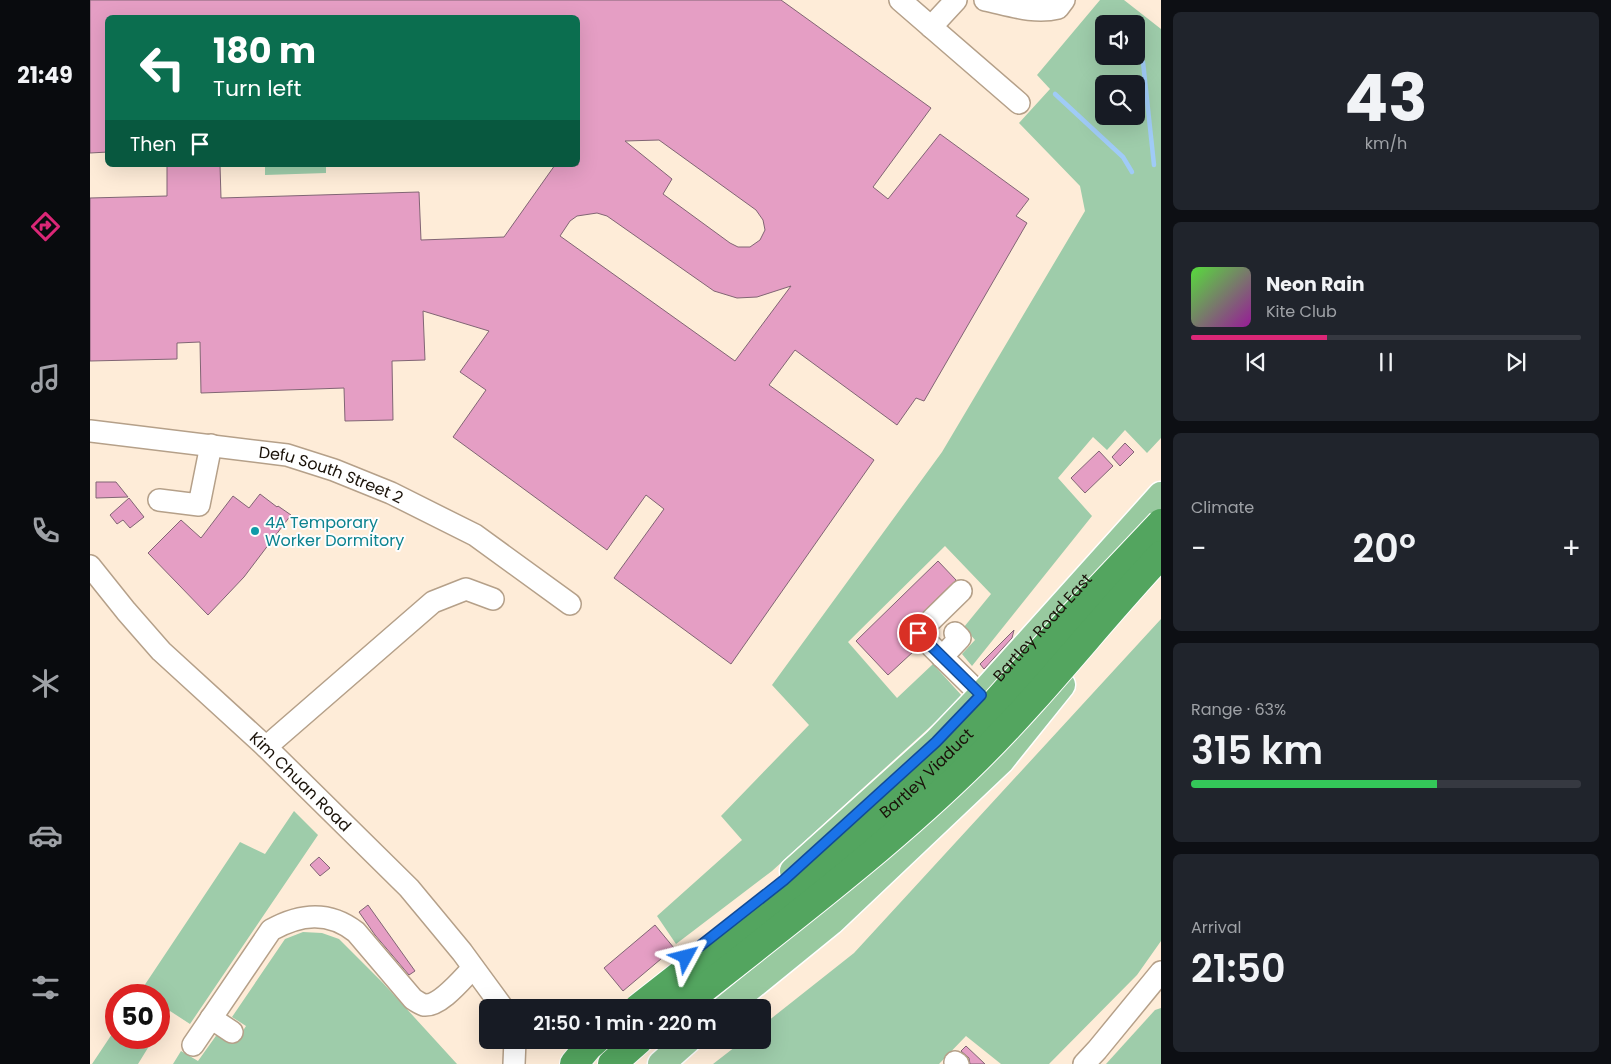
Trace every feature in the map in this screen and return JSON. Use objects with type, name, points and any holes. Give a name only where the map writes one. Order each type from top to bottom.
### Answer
[{"type":"highway","name":"Bartley Viaduct","points":[[649,999],[790,889],[904,796],[969,732],[1073,616],[1161,523]]},
{"type":"highway","name":"Bartley Viaduct","points":[[690,999],[871,855],[935,799],[1005,731],[1161,555]]},
{"type":"highway","points":[[566,1063],[584,1049]]},
{"type":"highway","points":[[612,1064],[629,1049]]},
{"type":"main road","name":"Bartley Road East","points":[[634,999],[784,880],[936,742],[981,695],[1161,495]]},
{"type":"main road","points":[[735,999],[832,922],[1001,761],[1098,641],[1161,575]]},
{"type":"main road","points":[[858,812],[877,809],[896,819],[900,834],[895,862]]},
{"type":"main road","points":[[566,1063],[576,1049]]},
{"type":"main road","points":[[661,1064],[678,1049]]},
{"type":"street","points":[[900,0],[1018,103]]},
{"type":"street","points":[[931,27],[956,0]]},
{"type":"street","points":[[985,0],[1046,11],[1058,8],[1064,0]]},
{"type":"street","name":"Defu South Street 2","points":[[91,432],[287,455],[334,470],[391,493],[475,536],[570,604]]},
{"type":"street","points":[[159,500],[199,505],[211,445]]},
{"type":"street","name":"Kim Chuan Road","points":[[90,566],[161,651],[266,747],[409,888],[462,952],[496,999]]},
{"type":"street","points":[[266,747],[433,602],[466,589],[493,598]]},
{"type":"street","points":[[961,591],[918,633],[981,695]]},
{"type":"street","points":[[942,657],[960,638],[955,633]]},
{"type":"street","points":[[193,1045],[271,930],[301,917],[316,916],[346,924],[356,932],[413,999],[424,1005],[443,998],[473,968]]},
{"type":"street","points":[[1084,1064],[1160,975]]},
{"type":"street","points":[[212,1018],[232,1032]]},
{"type":"street","points":[[514,1064],[515,1049]]},
{"type":"green space","points":[[1100,0],[1124,0],[1143,15],[1095,15],[1095,65],[1145,65],[1145,16],[1161,29],[1161,438],[1147,453],[1125,430],[1107,450],[1093,437],[1058,478],[1092,516],[972,666],[962,654],[975,640],[964,627],[991,594],[945,546],[848,642],[897,698],[933,664],[963,697],[772,871],[676,944],[657,916],[742,840],[721,816],[809,725],[772,685],[942,452],[1085,211],[1080,186],[1019,123],[1050,89],[1037,75]]},
{"type":"green space","points":[[265,167],[326,167],[326,173],[265,175]]},
{"type":"green space","points":[[1161,619],[1161,941],[1137,975],[1049,1064],[1001,1064],[966,1036],[939,1064],[713,1064],[732,1049],[771,1049],[771,1019],[854,953]]},
{"type":"green space","points":[[294,811],[318,835],[190,1024],[170,1011],[170,984],[145,984],[240,842],[265,854]]},
{"type":"green space","points":[[303,932],[322,933],[339,939],[383,983],[457,1064],[173,1064],[181,1051],[198,1061],[218,1033],[235,1043],[246,1026],[232,1017],[285,939]]},
{"type":"green space","points":[[1161,1008],[1161,1064],[1106,1064],[1155,1010]]},
{"type":"green space","points":[[105,1044],[105,1049],[147,1049],[138,1064],[92,1064]]},
{"type":"building","points":[[90,0],[781,0],[931,108],[873,187],[888,199],[940,134],[1029,199],[1016,216],[1027,223],[924,401],[916,398],[897,425],[795,350],[769,385],[874,460],[731,664],[614,578],[664,509],[646,495],[607,550],[453,437],[486,390],[460,372],[489,331],[423,311],[425,360],[392,361],[393,420],[345,421],[344,388],[201,393],[200,342],[177,343],[177,359],[90,361],[90,198],[167,196],[167,167],[220,167],[221,198],[419,192],[421,240],[504,237],[554,167],[580,167],[580,15],[105,15],[105,152],[90,153]],"holes":[[[659,140],[756,210],[763,220],[765,230],[760,240],[750,247],[738,247],[730,243],[663,194],[672,179],[625,141]],[[597,213],[607,216],[714,291],[737,298],[757,297],[791,286],[735,361],[560,236],[570,221],[577,216]]]},
{"type":"building","points":[[1125,443],[1134,452],[1120,466],[1112,457]]},
{"type":"building","points":[[1099,451],[1113,466],[1085,493],[1071,478]]},
{"type":"building","points":[[96,482],[116,482],[128,497],[96,498]]},
{"type":"building","points":[[260,494],[291,515],[244,577],[208,615],[148,553],[181,520],[201,538],[233,496],[249,508]]},
{"type":"building","points":[[129,498],[144,517],[130,528],[123,520],[117,524],[110,515]]},
{"type":"building","points":[[938,561],[956,580],[899,636],[914,651],[888,675],[856,641]]},
{"type":"building","points":[[1014,630],[1012,638],[984,669],[980,664]]},
{"type":"building","points":[[319,857],[330,868],[320,876],[310,865]]},
{"type":"building","points":[[368,905],[415,971],[409,975],[375,935],[359,912]]},
{"type":"building","points":[[655,925],[674,948],[623,991],[604,968]]},
{"type":"building","points":[[966,1046],[985,1064],[970,1064],[969,1058],[961,1051]]},
{"type":"waterway","points":[[1143,65],[1154,165]]},
{"type":"waterway","points":[[1055,94],[1123,157],[1132,172]]},
{"type":"place","name":"4A Temporary Worker Dormitory","points":[[255,531]]},
{"type":"route","points":[[686,957],[784,880],[936,742],[981,695],[918,633]]}]
